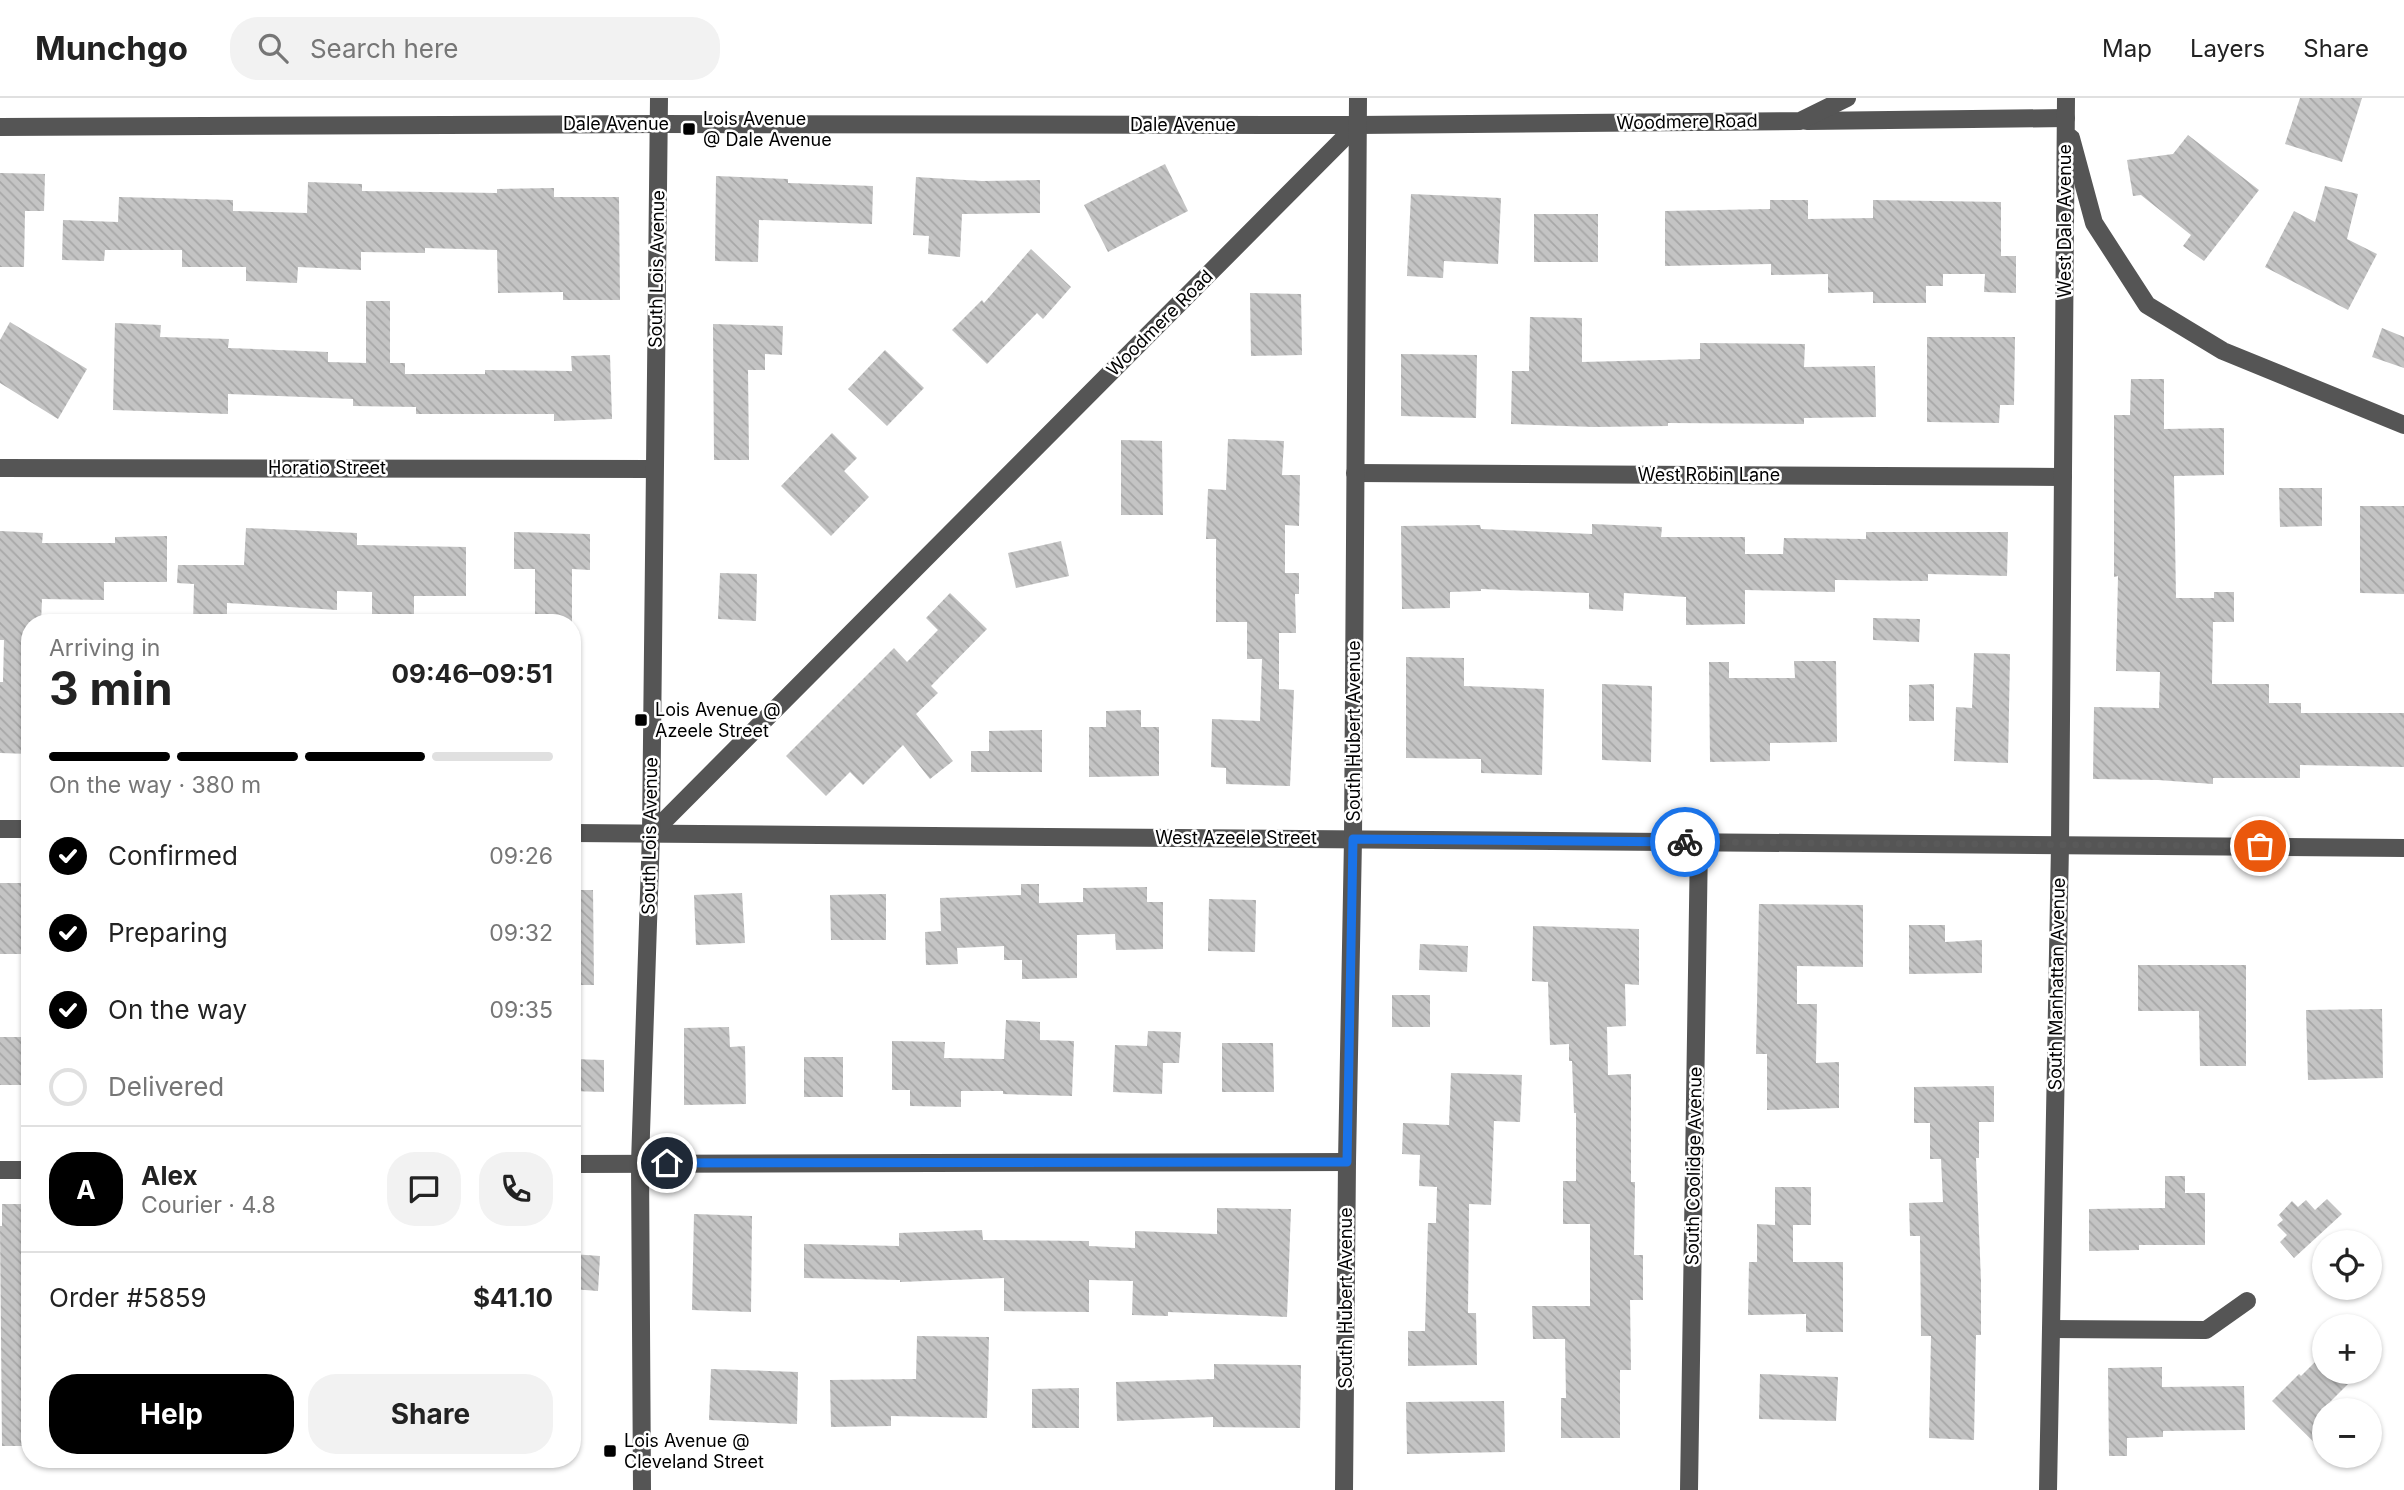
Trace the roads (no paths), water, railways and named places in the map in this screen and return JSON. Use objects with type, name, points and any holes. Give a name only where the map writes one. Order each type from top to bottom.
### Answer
[{"type":"street","name":"South Lois Avenue","points":[[642,1490],[640,1163],[651,834],[659,98]]},
{"type":"street","name":"South Hubert Avenue","points":[[1344,1490],[1353,839],[1357,98]]},
{"type":"street","name":"Woodmere Road","points":[[1800,121],[1847,98]]},
{"type":"street","points":[[2066,98],[2066,118]]},
{"type":"street","name":"Woodmere Road","points":[[651,834],[1357,125],[2066,118]]},
{"type":"street","name":"West Dale Avenue","points":[[2066,118],[2094,223],[2147,305],[2223,351],[2404,425]]},
{"type":"street","name":"West Dale Avenue","points":[[2063,477],[2066,118]]},
{"type":"street","name":"Dale Avenue","points":[[0,127],[1357,125]]},
{"type":"street","name":"Horatio Street","points":[[0,468],[654,469]]},
{"type":"street","name":"West Robin Lane","points":[[1355,473],[2063,477]]},
{"type":"street","name":"South Manhattan Avenue","points":[[2048,1490],[2060,845],[2063,477]]},
{"type":"street","points":[[0,829],[21,829]]},
{"type":"street","name":"West Azeele Street","points":[[581,833],[2404,848]]},
{"type":"street","name":"South Coolidge Avenue","points":[[1689,1490],[1699,842]]},
{"type":"street","points":[[581,1164],[1347,1162]]},
{"type":"street","points":[[0,1170],[21,1170]]},
{"type":"street","points":[[2051,1329],[2206,1330],[2247,1301]]},
{"type":"place","name":"Lois Avenue @ Dale Avenue","points":[[689,129]]},
{"type":"place","name":"Lois Avenue @ Azeele Street","points":[[641,720]]},
{"type":"place","name":"Lois Avenue @ Cleveland Street","points":[[610,1451]]}]
